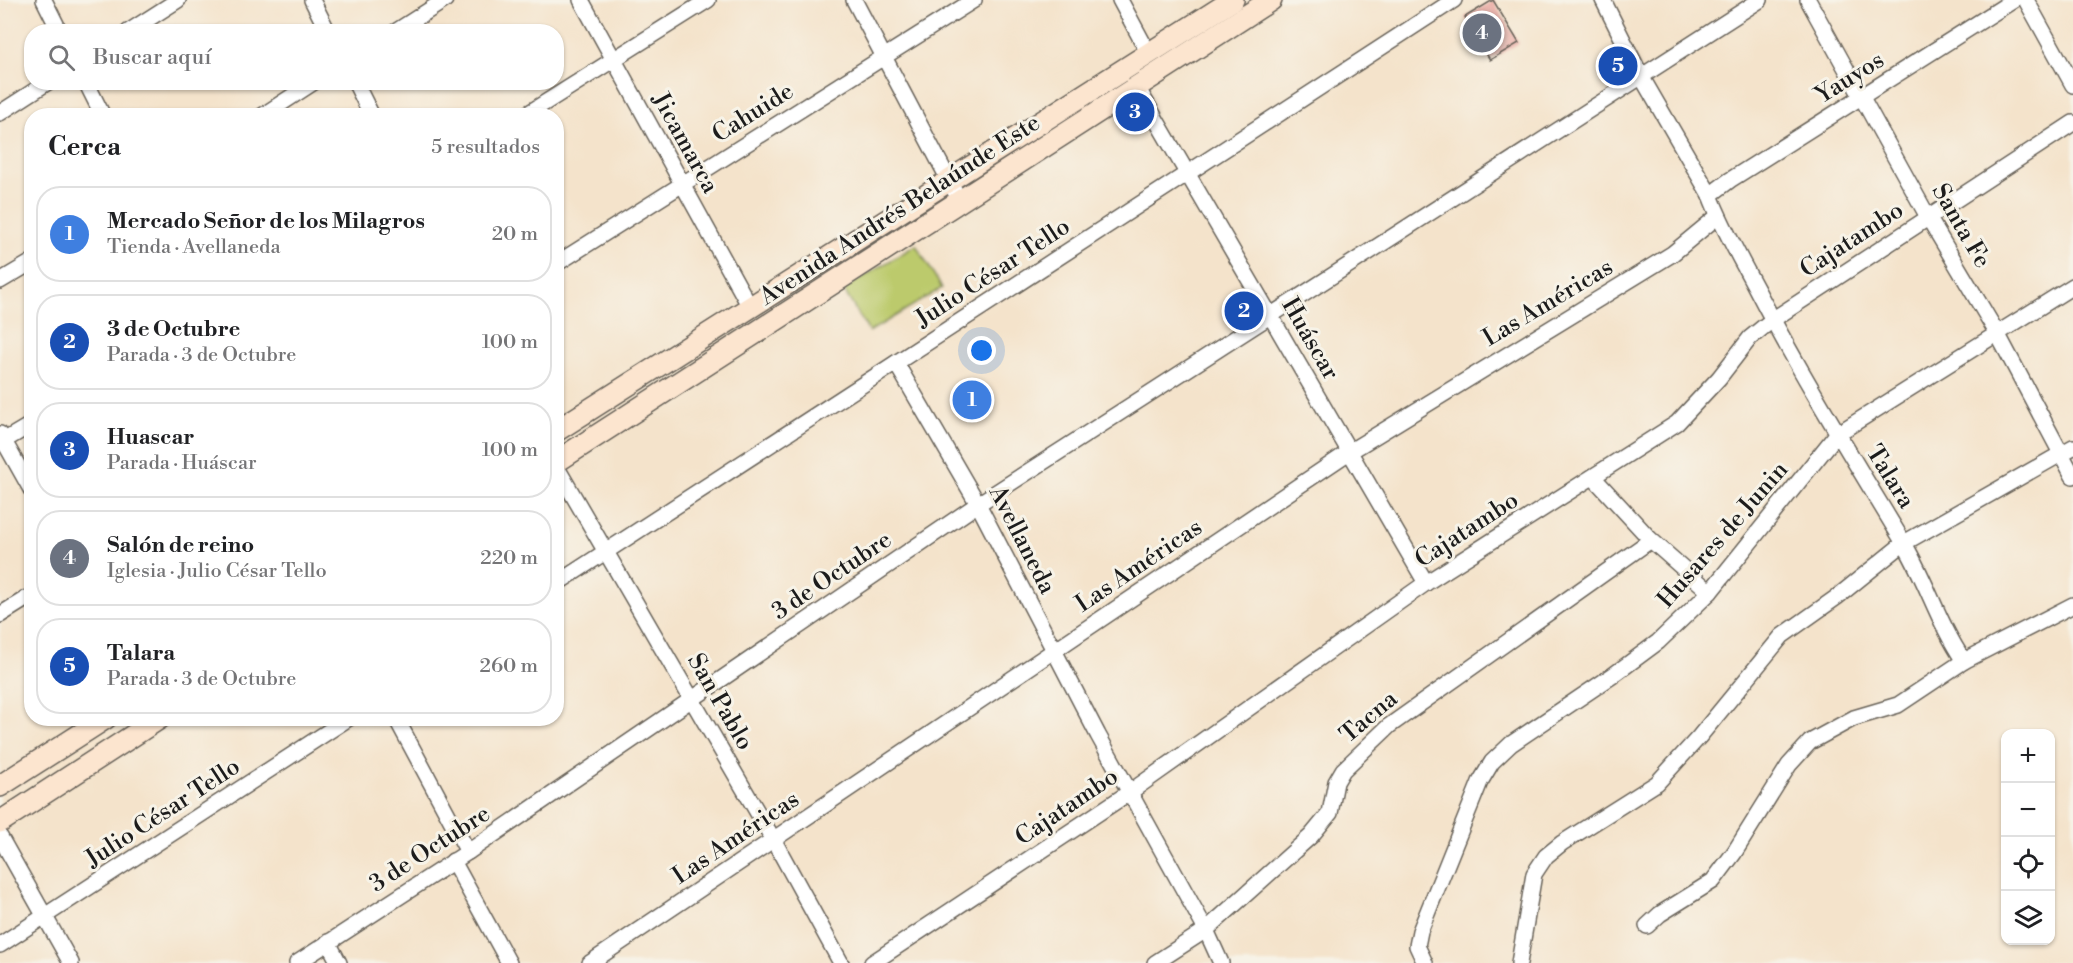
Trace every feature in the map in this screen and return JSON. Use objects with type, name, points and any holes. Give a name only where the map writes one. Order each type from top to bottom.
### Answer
[{"type":"street","points":[[44,0],[56,24]]},
{"type":"street","points":[[140,24],[178,0]]},
{"type":"street","points":[[312,0],[324,24]]},
{"type":"street","points":[[408,24],[445,0]]},
{"type":"street","name":"Jicamarca","points":[[581,0],[750,307]]},
{"type":"street","points":[[537,108],[708,0]]},
{"type":"street","points":[[854,0],[960,201]]},
{"type":"street","name":"Cahuide","points":[[564,259],[974,0]]},
{"type":"street","points":[[1119,0],[1149,54]]},
{"type":"street","name":"Avenida Andrés Belaúnde Este","points":[[564,426],[1233,0]]},
{"type":"street","name":"Avenida Andrés Belaúnde Este","points":[[564,459],[1271,0]]},
{"type":"street","name":"Julio César Tello","points":[[564,579],[1454,0]]},
{"type":"street","name":"Talara","points":[[1603,0],[1641,76],[1710,195],[1718,216],[1772,320],[1837,434],[1904,543],[1951,642],[1964,661]]},
{"type":"street","name":"3 de Octubre","points":[[297,963],[468,852],[978,504],[1760,0]]},
{"type":"street","name":"Santa Fe","points":[[1808,0],[1928,217],[2067,450],[2073,476]]},
{"type":"street","name":"Yauyos","points":[[1710,195],[1730,180],[2014,0]]},
{"type":"street","points":[[2026,0],[2073,85]]},
{"type":"street","name":"Huáscar","points":[[1137,87],[1426,583]]},
{"type":"street","points":[[0,113],[36,90]]},
{"type":"street","points":[[90,90],[99,108]]},
{"type":"street","points":[[274,108],[302,90]]},
{"type":"street","points":[[359,90],[368,108]]},
{"type":"street","name":"Cajatambo","points":[[872,963],[1130,792],[1426,583],[1677,423],[1719,378],[1750,338],[1772,320],[2073,123]]},
{"type":"street","name":"Las Américas","points":[[590,963],[1350,452],[1672,254],[1718,216]]},
{"type":"street","points":[[0,282],[24,266]]},
{"type":"street","name":"Husares de Junin","points":[[1425,963],[1417,946],[1420,931],[1479,782],[1492,762],[1511,744],[1658,642],[1710,592],[1837,434],[2073,286]]},
{"type":"street","name":"Avellaneda","points":[[896,363],[978,504],[1053,651],[1206,930],[1221,963]]},
{"type":"street","points":[[24,428],[1,439],[24,478]]},
{"type":"street","points":[[1519,963],[1534,874],[1546,856],[1562,843],[1658,783],[1782,636],[1837,597],[1904,543],[2067,450]]},
{"type":"street","points":[[1593,477],[1651,540],[1710,592]]},
{"type":"street","name":"San Pablo","points":[[564,478],[773,839],[841,963]]},
{"type":"street","name":"Tacna","points":[[1155,963],[1206,930],[1311,836],[1330,813],[1336,782],[1343,770],[1389,726],[1651,540]]},
{"type":"street","points":[[0,615],[24,600]]},
{"type":"street","points":[[1647,926],[1660,914],[1713,881],[1734,853],[1789,765],[1809,742],[1854,718],[1898,705],[1964,661],[2073,605]]},
{"type":"street","points":[[0,786],[94,726]]},
{"type":"street","points":[[0,822],[148,726]]},
{"type":"street","name":"Julio César Tello","points":[[0,945],[338,726]]},
{"type":"street","points":[[400,726],[468,852]]},
{"type":"street","points":[[0,837],[71,963]]},
{"type":"street","points":[[453,861],[509,963]]},
{"type":"street","points":[[328,942],[339,963]]},
{"type":"green space","points":[[916,245],[942,288],[869,332],[843,289]]},
{"type":"building","points":[[1493,0],[1519,43],[1490,60],[1465,17]]},
{"type":"place","name":"Salón de reino","points":[[1482,33]]},
{"type":"place","name":"Talara","points":[[1618,66]]},
{"type":"place","name":"Huascar","points":[[1135,112]]},
{"type":"place","name":"3 de Octubre","points":[[1244,311]]},
{"type":"place","name":"Mercado Señor de los Milagros","points":[[972,400]]}]
